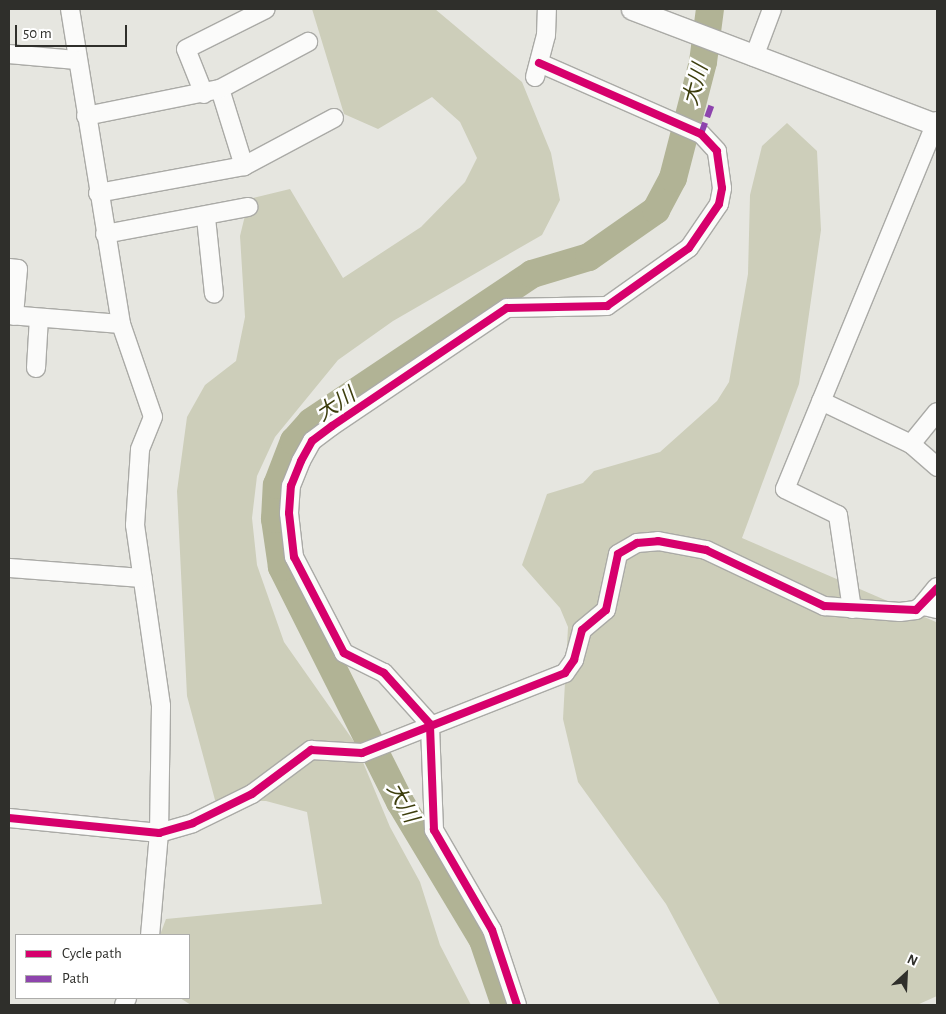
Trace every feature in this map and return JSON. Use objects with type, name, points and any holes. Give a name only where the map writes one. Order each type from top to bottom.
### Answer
[{"type":"street","points":[[70,9],[76,60],[121,324],[153,417],[140,450],[135,525],[161,706],[159,833],[150,934]]},
{"type":"street","points":[[244,166],[212,92],[186,48],[266,9]]},
{"type":"street","points":[[517,1005],[492,930],[434,830],[430,724],[390,678],[344,653],[303,579],[294,557],[289,513],[291,486],[301,461],[312,441],[332,426],[508,308],[607,306],[689,248],[719,204],[722,188],[717,151],[694,130],[537,70],[547,9]]},
{"type":"street","points":[[632,9],[730,48],[936,124],[785,489],[838,515],[852,609]]},
{"type":"street","points":[[754,57],[772,9]]},
{"type":"street","points":[[86,116],[212,92],[308,42]]},
{"type":"street","points":[[9,54],[76,60]]},
{"type":"street","points":[[98,193],[244,166],[334,118]]},
{"type":"street","points":[[105,234],[206,218],[248,207]]},
{"type":"street","points":[[206,218],[214,294]]},
{"type":"street","points":[[9,268],[18,269],[11,315],[121,324]]},
{"type":"street","points":[[36,368],[39,318]]},
{"type":"street","points":[[821,401],[910,444],[937,467]]},
{"type":"street","points":[[910,444],[937,412]]},
{"type":"street","points":[[9,818],[159,833],[193,823],[252,794],[311,750],[365,752],[570,668],[582,630],[606,610],[618,554],[637,543],[658,541],[706,550],[809,600],[852,609],[900,612],[916,610],[933,600]]},
{"type":"street","points":[[9,568],[143,578]]},
{"type":"green space","points":[[312,9],[435,9],[522,82],[551,153],[560,200],[542,235],[393,321],[338,360],[275,437],[257,476],[252,518],[257,565],[284,642],[355,743],[390,827],[420,882],[440,945],[471,1005],[191,1005],[182,999],[190,999],[190,934],[160,934],[166,919],[322,904],[307,812],[266,801],[215,800],[187,696],[177,491],[187,417],[205,385],[236,361],[245,317],[240,236],[249,199],[290,189],[343,278],[421,227],[465,182],[477,158],[460,122],[432,97],[378,129],[344,114]]},
{"type":"green space","points":[[787,123],[817,151],[821,230],[799,384],[742,538],[936,622],[937,996],[917,1005],[720,1005],[666,904],[578,782],[563,719],[568,627],[560,608],[522,565],[547,494],[583,483],[594,471],[660,452],[717,401],[729,382],[748,274],[750,195],[762,146]]},
{"type":"waterway","name":"大川","points":[[505,1005],[483,940],[400,802],[282,567],[275,519],[277,485],[294,441],[311,422],[532,274],[589,257],[656,210],[673,178],[703,62],[710,9]]},
{"type":"marked path","points":[[701,134],[712,104]]},
{"type":"cycle path","points":[[517,1005],[492,930],[434,830],[430,724],[384,673],[344,653],[294,557],[289,513],[291,486],[301,461],[312,441],[332,426],[507,308],[607,306],[689,248],[719,204],[722,188],[717,151],[701,134],[539,63]]},
{"type":"cycle path","points":[[9,818],[159,833],[193,823],[252,794],[311,750],[362,753],[565,673],[574,660],[582,630],[606,610],[618,554],[637,543],[658,541],[706,550],[824,606],[916,610],[937,588]]}]
